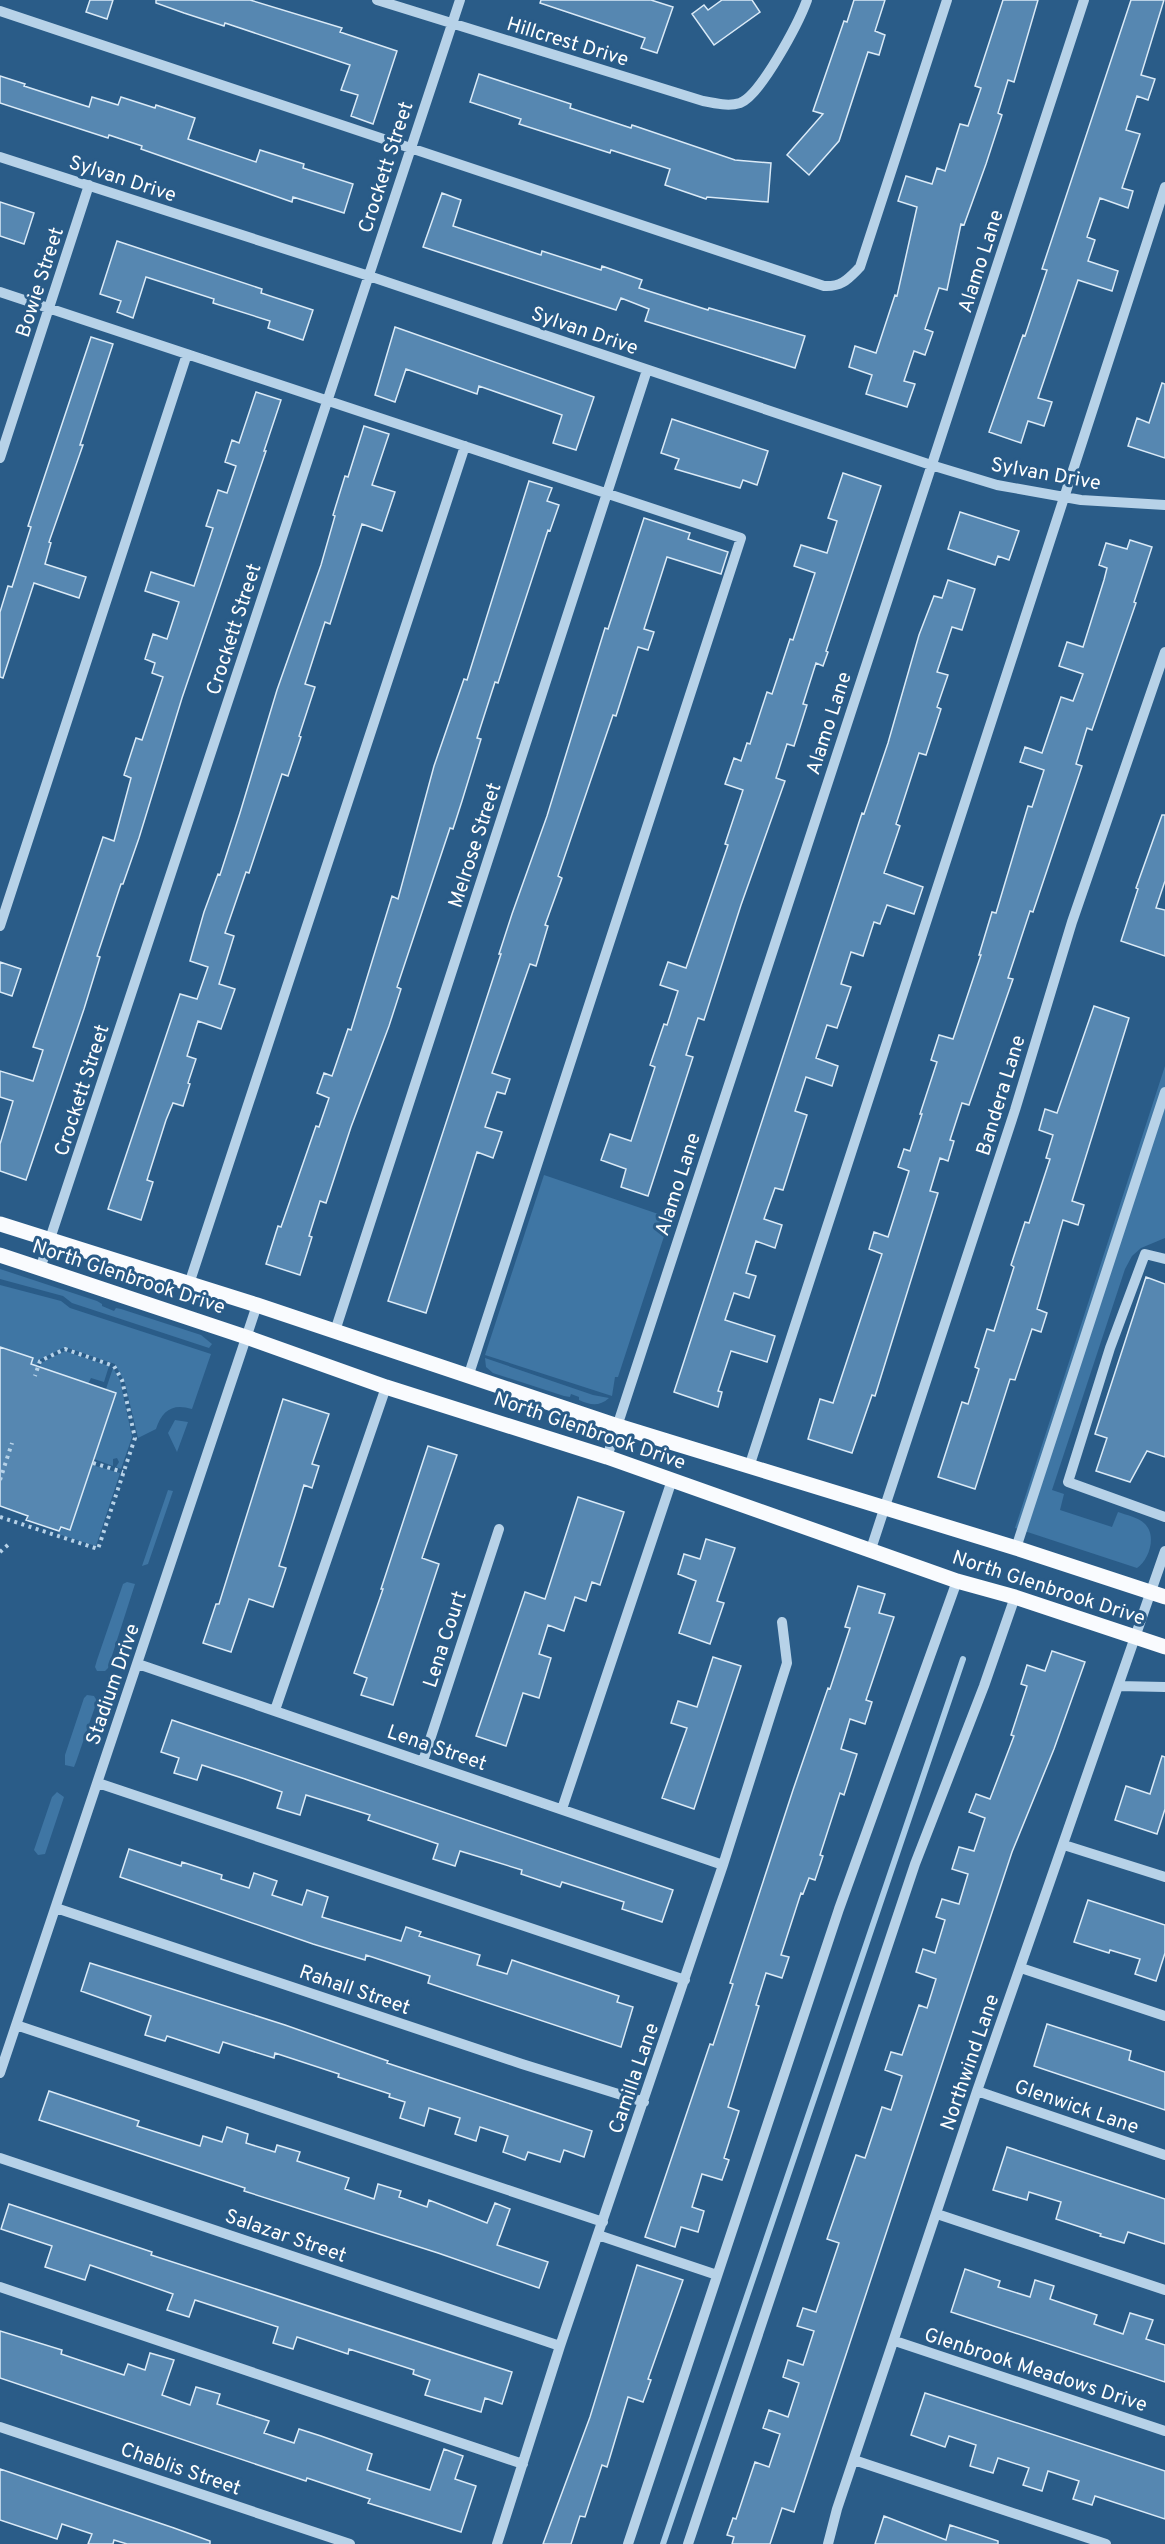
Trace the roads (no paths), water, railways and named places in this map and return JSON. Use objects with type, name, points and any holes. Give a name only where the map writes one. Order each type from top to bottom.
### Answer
[{"type":"main road","name":"North Glenbrook Drive","points":[[0,1224],[257,1305],[618,1426],[1016,1548],[1158,1595]]},
{"type":"main road","name":"North Glenbrook Drive","points":[[0,1255],[246,1337],[386,1387],[607,1457],[957,1581],[1016,1597],[1165,1647]]},
{"type":"street","name":"Hillcrest Drive","points":[[377,0],[451,25],[703,101],[731,105],[749,97],[795,29],[807,0]]},
{"type":"street","name":"Crockett Street","points":[[40,1269],[460,0]]},
{"type":"street","points":[[0,11],[824,286],[836,286],[846,282],[860,267],[947,0]]},
{"type":"street","name":"Alamo Lane","points":[[607,1457],[1084,0]]},
{"type":"street","name":"Sylvan Drive","points":[[0,157],[369,276],[997,485],[1081,500],[1165,505]]},
{"type":"street","name":"Bowie Street","points":[[0,458],[89,185]]},
{"type":"street","points":[[748,1467],[1165,187]]},
{"type":"street","points":[[0,292],[741,538],[468,1377]]},
{"type":"street","points":[[0,926],[187,354]]},
{"type":"street","name":"Melrose Street","points":[[335,1331],[647,370]]},
{"type":"street","points":[[189,1284],[465,446]]},
{"type":"street","name":"Bandera Lane","points":[[872,1549],[1015,1110],[1072,922],[1165,652]]},
{"type":"street","points":[[1016,1548],[1165,1092]]},
{"type":"street","points":[[1165,1259],[1145,1254],[1110,1348],[1068,1482],[1165,1517]]},
{"type":"street","name":"Stadium Drive","points":[[0,2073],[257,1305]]},
{"type":"street","points":[[275,1710],[386,1387]]},
{"type":"street","points":[[562,1809],[672,1480]]},
{"type":"street","name":"Lena Court","points":[[423,1761],[500,1528]]},
{"type":"street","name":"Northwind Lane","points":[[828,2544],[977,2091],[1135,1637],[1158,1595],[1165,1551]]},
{"type":"street","points":[[628,2544],[839,1909],[957,1581]]},
{"type":"street","points":[[688,2544],[915,1864],[945,1790],[1016,1597]]},
{"type":"street","name":"Camilla Lane","points":[[497,2544],[560,2346],[723,1865],[787,1663],[782,1622]]},
{"type":"street","name":"Lena Street","points":[[138,1664],[723,1865]]},
{"type":"street","points":[[1118,1686],[1165,1687]]},
{"type":"street","points":[[98,1783],[685,1980]]},
{"type":"street","points":[[1064,1845],[1165,1877]]},
{"type":"street","name":"Rahall Street","points":[[56,1908],[522,2064],[644,2102]]},
{"type":"street","points":[[1021,1968],[1165,2016]]},
{"type":"street","points":[[16,2025],[603,2222]]},
{"type":"street","name":"Glenwick Lane","points":[[977,2091],[1165,2155]]},
{"type":"street","name":"Salazar Street","points":[[0,2158],[560,2346]]},
{"type":"street","points":[[937,2214],[1165,2290]]},
{"type":"street","points":[[598,2235],[717,2275]]},
{"type":"street","points":[[0,2287],[523,2464]]},
{"type":"street","name":"Glenbrook Meadows Drive","points":[[895,2341],[1165,2431]]},
{"type":"street","name":"Chablis Street","points":[[0,2427],[350,2544]]},
{"type":"street","points":[[854,2460],[1106,2544]]},
{"type":"waterway","points":[[663,2544],[963,1659]]}]
